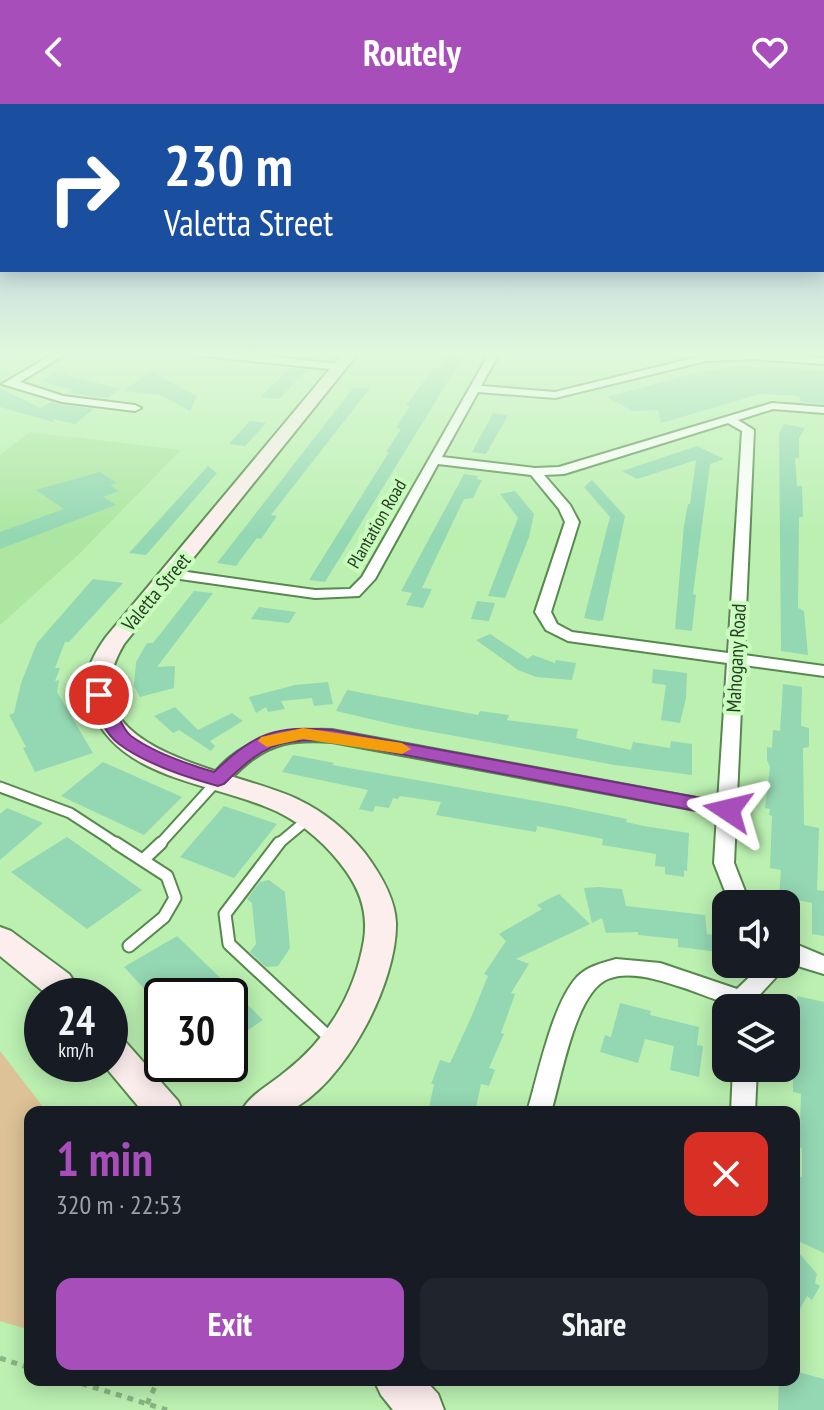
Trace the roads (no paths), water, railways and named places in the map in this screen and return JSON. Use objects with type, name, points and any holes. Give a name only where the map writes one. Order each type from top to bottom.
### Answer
[{"type":"street","name":"Valetta Street","points":[[267,1106],[304,1079],[337,1045],[361,1006],[376,957],[380,909],[361,872],[338,840],[310,818],[285,805],[179,768],[123,739],[108,719],[99,695],[99,670],[114,642],[302,413]]},
{"type":"street","name":"Plantation Road","points":[[173,574],[315,594],[354,593],[368,579],[462,413]]},
{"type":"street","points":[[434,460],[535,472],[560,471],[751,413]]},
{"type":"street","name":"Mahogany Road","points":[[730,420],[748,430],[724,863],[735,890]]},
{"type":"street","points":[[535,472],[565,508],[572,522],[543,612],[551,627],[568,636],[824,671]]},
{"type":"street","points":[[218,780],[248,750],[277,737],[303,733],[728,810]]},
{"type":"street","points":[[0,939],[51,978]]},
{"type":"street","points":[[800,959],[824,965]]},
{"type":"street","points":[[541,1106],[572,1009],[585,983],[599,972],[641,968],[715,994]]},
{"type":"street","points":[[752,994],[765,978]]},
{"type":"street","points":[[128,1069],[160,1106]]},
{"type":"street","points":[[743,1106],[744,1082]]},
{"type":"street","points":[[401,1386],[422,1410]]},
{"type":"lane","points":[[143,860],[181,824],[218,780]]},
{"type":"lane","points":[[0,787],[70,813],[167,876],[175,898],[164,917],[129,946]]},
{"type":"lane","points":[[310,818],[293,828],[225,914],[229,944],[337,1045]]}]
